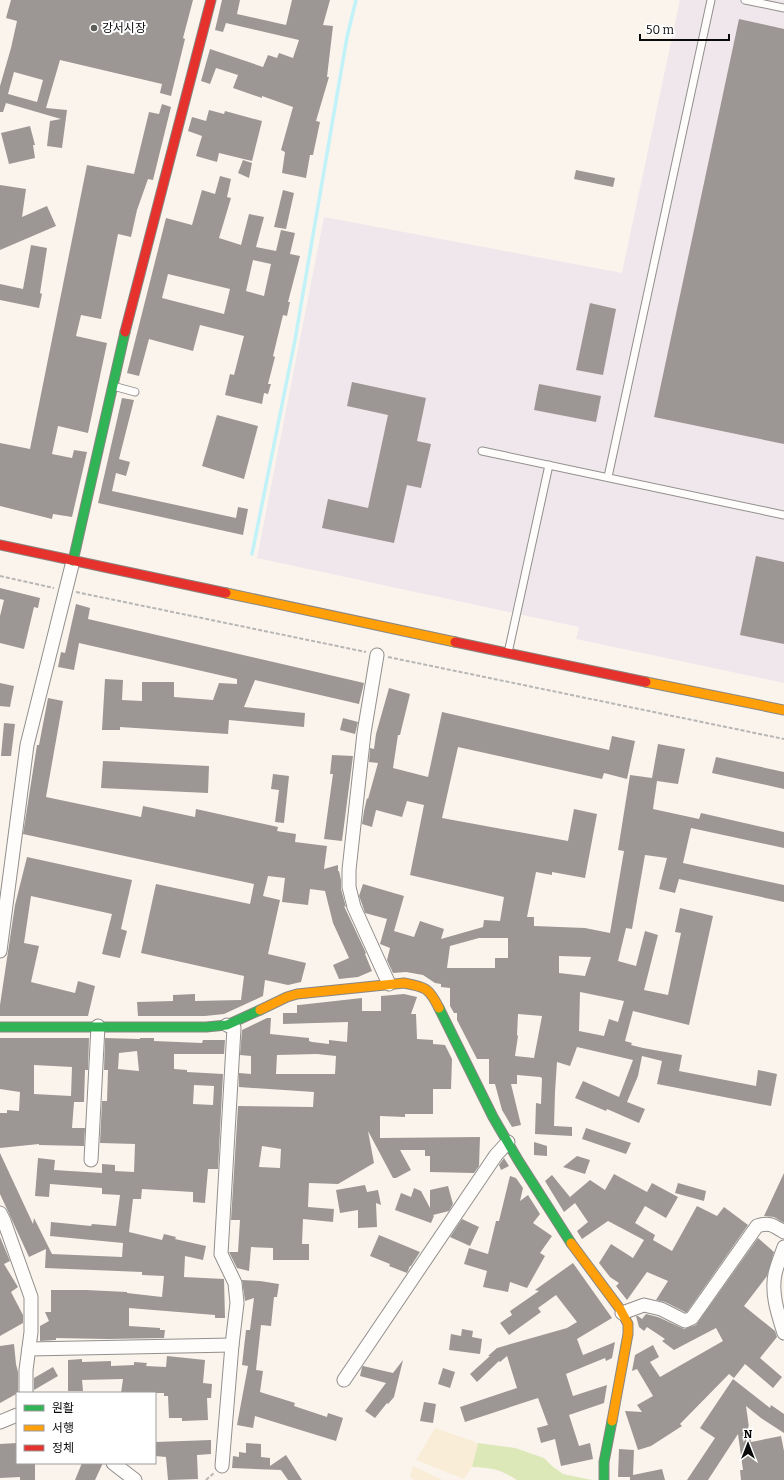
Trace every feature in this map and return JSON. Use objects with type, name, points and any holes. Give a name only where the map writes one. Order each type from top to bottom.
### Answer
[{"type":"street","points":[[0,951],[27,745],[73,561],[127,325],[211,0]]},
{"type":"street","points":[[0,545],[784,710]]},
{"type":"street","points":[[377,655],[364,733],[349,870],[349,887],[354,907],[389,984]]},
{"type":"street","points":[[0,1027],[206,1027],[227,1025],[287,997],[297,994],[404,982],[421,986],[432,994],[493,1116],[508,1142],[570,1241],[622,1313],[628,1324],[628,1334],[604,1462],[604,1480]]},
{"type":"street","points":[[222,1466],[237,1302],[235,1283],[221,1254],[234,1028],[227,1025]]},
{"type":"street","points":[[91,1160],[98,1026]]},
{"type":"street","points":[[344,1380],[496,1155],[508,1142]]},
{"type":"street","points":[[0,1213],[7,1228],[31,1297],[31,1332],[26,1370],[26,1392]]},
{"type":"street","points":[[622,1313],[644,1306],[661,1309],[685,1321],[692,1318],[757,1226],[764,1223],[770,1224],[784,1232]]},
{"type":"street","points":[[784,1247],[776,1273],[774,1292],[784,1333]]},
{"type":"street","points":[[29,1349],[232,1345]]},
{"type":"street","points":[[0,1422],[16,1415]]},
{"type":"street","points":[[114,1464],[135,1480]]},
{"type":"lane","points":[[608,478],[711,0]]},
{"type":"lane","points":[[745,0],[784,8]]},
{"type":"lane","points":[[113,386],[135,392]]},
{"type":"lane","points":[[482,451],[784,515]]},
{"type":"lane","points":[[508,653],[549,465]]},
{"type":"path","points":[[0,576],[784,739]]},
{"type":"shaded area","points":[[680,0],[784,0],[784,683],[576,639],[579,627],[257,558],[324,217],[622,273]]},
{"type":"shaded area","points":[[435,1428],[478,1443],[472,1467],[464,1479],[416,1460]]},
{"type":"shaded area","points":[[413,1466],[443,1480],[414,1480],[410,1477]]},
{"type":"green space","points":[[478,1443],[515,1448],[544,1458],[563,1474],[592,1480],[517,1480],[506,1473],[496,1470],[472,1467]]},
{"type":"building","name":"강서시장","points":[[11,0],[193,0],[183,38],[185,39],[171,96],[160,93],[162,84],[60,60],[46,108],[67,110],[62,148],[47,146],[50,121],[61,119],[6,103],[3,112],[0,112],[0,86],[17,21],[6,18]],"holes":[[[14,72],[43,80],[37,102],[8,94]]]},
{"type":"building","points":[[222,0],[240,0],[237,14],[286,25],[292,0],[330,0],[323,25],[333,26],[327,77],[329,77],[316,121],[320,122],[313,155],[310,155],[306,178],[282,173],[285,152],[281,150],[293,107],[233,88],[238,75],[216,68],[210,84],[201,81],[210,49],[263,67],[268,55],[277,58],[279,53],[293,58],[299,40],[226,23],[223,32],[215,30]]},
{"type":"building","points":[[739,19],[784,29],[784,444],[654,417]]},
{"type":"building","points":[[162,104],[171,107],[153,180],[148,179],[137,210],[131,237],[118,234],[101,319],[81,315],[76,336],[107,343],[88,433],[58,426],[52,454],[72,458],[74,450],[87,452],[72,517],[53,514],[52,519],[0,506],[0,443],[30,449],[87,165],[134,174],[149,112],[159,114]]},
{"type":"building","points":[[209,110],[224,114],[225,111],[262,121],[252,161],[219,153],[217,162],[196,156],[202,136],[188,131],[192,117],[206,121]]},
{"type":"building","points":[[30,126],[35,145],[33,145],[35,158],[9,164],[1,133]]},
{"type":"building","points":[[243,160],[252,163],[249,178],[238,173]]},
{"type":"building","points":[[576,170],[615,178],[613,187],[574,179]]},
{"type":"building","points":[[220,176],[231,179],[227,197],[231,198],[219,238],[241,245],[249,214],[264,217],[256,247],[276,251],[281,230],[295,233],[290,254],[300,256],[288,302],[290,302],[287,316],[283,315],[273,356],[275,357],[268,384],[271,384],[268,394],[264,393],[262,404],[225,395],[230,374],[234,375],[244,336],[200,325],[193,351],[149,339],[139,376],[127,373],[166,218],[192,225],[202,190],[215,194]],"holes":[[[253,260],[271,264],[264,296],[246,291]],[[168,274],[230,289],[224,314],[162,298]]]},
{"type":"building","points":[[0,185],[26,189],[22,217],[47,206],[56,226],[0,250]]},
{"type":"building","points":[[283,190],[294,193],[286,229],[274,227]]},
{"type":"building","points":[[31,245],[47,248],[39,308],[0,300],[0,284],[23,289]]},
{"type":"building","points":[[590,303],[616,309],[603,375],[576,370]]},
{"type":"building","points":[[352,382],[426,398],[417,441],[431,444],[421,488],[407,485],[394,543],[322,528],[328,499],[368,508],[388,415],[347,406]]},
{"type":"building","points":[[539,384],[601,396],[596,422],[534,410]]},
{"type":"building","points":[[122,398],[134,400],[119,459],[130,462],[126,476],[116,473],[112,491],[236,518],[238,507],[248,509],[243,535],[98,503]]},
{"type":"building","points":[[217,415],[258,426],[244,479],[202,466]]},
{"type":"building","points":[[756,556],[784,562],[784,644],[740,635]]},
{"type":"building","points":[[0,588],[40,598],[38,608],[34,607],[24,649],[0,643],[0,616],[4,600],[0,599]]},
{"type":"building","points":[[76,604],[90,608],[88,619],[364,683],[359,704],[255,680],[244,707],[305,713],[304,727],[229,720],[228,734],[120,727],[120,730],[102,730],[105,679],[123,680],[122,700],[142,701],[142,682],[174,682],[174,697],[213,700],[219,683],[237,684],[237,679],[79,643],[74,670],[58,667],[61,652],[65,653]]},
{"type":"building","points":[[0,683],[14,686],[10,707],[0,706]]},
{"type":"building","points":[[389,688],[410,694],[400,735],[398,735],[393,768],[428,777],[442,712],[609,750],[612,736],[635,741],[627,779],[604,773],[602,779],[458,747],[442,818],[568,841],[574,809],[597,814],[585,878],[552,872],[552,875],[536,872],[527,917],[534,917],[534,926],[585,928],[610,933],[624,851],[618,850],[630,775],[652,778],[658,744],[685,749],[678,784],[657,781],[653,809],[699,819],[701,813],[784,832],[784,848],[691,828],[683,863],[784,885],[784,902],[679,879],[675,893],[659,889],[667,858],[645,855],[632,929],[626,928],[618,961],[636,966],[645,931],[658,935],[644,990],[668,995],[681,933],[675,932],[680,908],[713,916],[689,1025],[633,1011],[625,1041],[632,1043],[631,1045],[643,1048],[682,1055],[679,1071],[756,1086],[758,1070],[777,1074],[771,1106],[657,1084],[662,1061],[642,1056],[638,1076],[627,1102],[645,1109],[639,1123],[607,1109],[606,1111],[575,1098],[583,1081],[619,1097],[633,1060],[577,1047],[570,1066],[557,1062],[555,1092],[554,1126],[572,1127],[572,1136],[535,1134],[536,1103],[541,1104],[542,1078],[540,1077],[517,1075],[517,1084],[511,1084],[521,1125],[512,1127],[502,1110],[495,1084],[489,1084],[489,1059],[477,1059],[457,1020],[457,1013],[454,1013],[450,1006],[450,988],[441,987],[441,984],[435,983],[423,975],[406,972],[393,973],[387,960],[390,948],[380,944],[387,919],[365,913],[359,896],[363,884],[404,896],[394,931],[414,937],[420,921],[444,929],[441,939],[483,927],[484,920],[500,921],[504,897],[410,875],[424,805],[407,801],[402,817],[376,810],[372,827],[362,824],[367,798],[368,799],[378,763],[369,762],[370,748],[374,749],[376,734]],"holes":[[[479,938],[508,938],[508,958],[495,958],[495,968],[447,968],[450,946]],[[559,956],[591,957],[585,976],[559,973]],[[580,992],[624,1001],[618,1022],[609,1019],[604,1036],[579,1031]],[[518,1014],[542,1016],[534,1058],[515,1056]]]},
{"type":"building","points":[[48,698],[63,701],[46,797],[141,817],[143,806],[195,817],[196,809],[278,827],[277,831],[296,834],[295,842],[327,846],[324,869],[338,865],[341,889],[346,907],[344,906],[366,953],[365,954],[372,971],[358,977],[339,979],[333,965],[349,958],[333,923],[325,891],[310,889],[308,905],[282,902],[285,878],[268,876],[263,896],[280,900],[268,954],[306,963],[301,982],[288,985],[265,980],[263,996],[224,1014],[205,1016],[138,1016],[137,1002],[173,1001],[173,995],[195,994],[195,1001],[241,1000],[244,976],[141,953],[156,884],[250,904],[254,884],[23,834],[37,745],[39,745]]},
{"type":"building","points":[[343,718],[358,722],[355,734],[340,730]]},
{"type":"building","points":[[4,723],[15,724],[11,756],[1,756]]},
{"type":"building","points":[[332,755],[353,756],[342,841],[324,839],[333,774],[330,774]]},
{"type":"building","points":[[716,757],[784,772],[784,789],[712,773]]},
{"type":"building","points":[[103,761],[209,766],[208,793],[101,788]]},
{"type":"building","points":[[273,774],[289,776],[284,823],[275,822],[279,790],[271,789]]},
{"type":"building","points":[[27,857],[132,880],[121,929],[127,931],[120,958],[102,954],[112,914],[31,896],[24,943],[39,946],[31,982],[75,993],[78,981],[95,986],[88,1016],[0,1016],[0,1005],[15,905]]},
{"type":"building","points":[[404,994],[417,997],[411,1014],[416,1014],[417,1039],[433,1040],[433,1044],[445,1045],[452,1059],[451,1089],[433,1089],[433,1114],[405,1114],[405,1117],[380,1116],[380,1138],[480,1137],[479,1166],[474,1173],[430,1172],[430,1156],[425,1156],[425,1150],[400,1150],[411,1170],[396,1178],[393,1178],[368,1131],[374,1163],[338,1184],[309,1183],[308,1207],[334,1209],[333,1222],[303,1219],[302,1244],[309,1244],[309,1260],[273,1260],[273,1248],[251,1247],[249,1271],[237,1268],[229,1252],[238,1252],[240,1220],[231,1220],[238,1106],[313,1107],[314,1092],[239,1087],[239,1073],[251,1074],[251,1056],[240,1055],[242,1030],[267,1018],[271,1018],[270,1034],[309,1038],[309,1041],[312,1042],[329,1044],[329,1040],[347,1042],[348,1022],[283,1024],[283,1013],[297,1013],[297,1005],[362,998],[362,1011],[381,1011],[381,996]],"holes":[[[317,1054],[336,1056],[335,1074],[276,1074],[277,1055]],[[262,1146],[281,1149],[280,1168],[259,1167]]]},
{"type":"building","points":[[0,1038],[89,1038],[88,1070],[85,1070],[84,1102],[74,1102],[72,1128],[85,1128],[84,1146],[39,1144],[0,1148],[0,1113],[7,1113],[7,1110],[19,1111],[20,1092],[0,1089]],"holes":[[[34,1065],[72,1067],[71,1096],[34,1094]]]},
{"type":"building","points":[[105,1038],[154,1038],[154,1041],[202,1043],[203,1040],[225,1040],[224,1054],[174,1054],[174,1069],[187,1070],[187,1072],[223,1074],[218,1169],[208,1169],[205,1203],[193,1202],[193,1192],[142,1189],[141,1199],[133,1199],[129,1232],[162,1240],[164,1234],[176,1237],[175,1239],[206,1246],[203,1260],[185,1256],[184,1277],[224,1279],[225,1318],[215,1318],[215,1315],[129,1308],[129,1326],[160,1328],[160,1330],[165,1330],[164,1338],[56,1338],[56,1340],[40,1341],[40,1326],[49,1321],[45,1312],[51,1312],[51,1290],[127,1292],[162,1297],[164,1276],[142,1275],[142,1272],[45,1268],[46,1249],[29,1257],[0,1194],[0,1153],[33,1224],[34,1218],[52,1254],[122,1257],[123,1243],[50,1236],[51,1222],[91,1226],[92,1224],[116,1226],[120,1195],[102,1194],[102,1188],[50,1184],[49,1197],[35,1196],[38,1158],[55,1160],[54,1170],[102,1173],[102,1164],[115,1165],[115,1171],[134,1172],[135,1144],[100,1143],[102,1101],[107,1101],[108,1070],[104,1070]],"holes":[[[137,1051],[139,1071],[118,1069],[119,1053]],[[194,1085],[214,1086],[213,1105],[193,1104]]]},
{"type":"building","points":[[586,1128],[631,1143],[626,1154],[582,1139]]},
{"type":"building","points":[[534,1142],[547,1146],[547,1156],[534,1155]]},
{"type":"building","points":[[577,1156],[590,1160],[585,1174],[563,1167]]},
{"type":"building","points":[[504,1158],[509,1166],[501,1170],[499,1165]]},
{"type":"building","points":[[784,1173],[784,1223],[774,1217],[764,1216]]},
{"type":"building","points":[[614,1174],[647,1192],[652,1183],[678,1197],[666,1218],[645,1206],[635,1223],[655,1235],[653,1240],[672,1251],[697,1206],[717,1216],[724,1207],[748,1225],[687,1312],[665,1302],[656,1300],[668,1281],[647,1272],[627,1300],[616,1286],[619,1283],[610,1277],[599,1263],[611,1244],[633,1258],[644,1240],[608,1221],[582,1239],[577,1231],[588,1222],[575,1203],[564,1212],[545,1181],[552,1175],[574,1202],[570,1197],[590,1180],[605,1190]]},
{"type":"building","points":[[510,1176],[516,1178],[523,1188],[520,1201],[528,1195],[540,1214],[533,1223],[552,1236],[540,1253],[545,1256],[527,1288],[510,1282],[508,1292],[483,1287],[487,1271],[464,1264],[469,1248],[488,1254],[496,1221],[499,1221]]},
{"type":"building","points":[[678,1183],[706,1191],[704,1201],[675,1193]]},
{"type":"building","points":[[365,1185],[367,1192],[378,1190],[381,1205],[376,1203],[377,1227],[358,1228],[358,1210],[340,1213],[336,1190]]},
{"type":"building","points":[[448,1186],[453,1204],[449,1211],[433,1215],[434,1216],[431,1223],[395,1210],[401,1193],[411,1197],[414,1188],[421,1191],[430,1208],[430,1190]]},
{"type":"building","points":[[462,1219],[479,1227],[470,1246],[450,1237]]},
{"type":"building","points":[[379,1235],[420,1252],[407,1273],[370,1256]]},
{"type":"building","points":[[0,1237],[10,1261],[4,1264],[18,1287],[11,1292],[23,1315],[23,1323],[0,1336]]},
{"type":"building","points":[[758,1238],[774,1252],[767,1276],[744,1306],[775,1331],[777,1337],[760,1358],[782,1377],[773,1388],[745,1364],[734,1378],[729,1374],[680,1424],[682,1426],[651,1446],[638,1450],[625,1411],[642,1412],[637,1405],[653,1396],[637,1369],[632,1371],[635,1355],[653,1345],[659,1357],[650,1362],[660,1377],[723,1341],[716,1328],[674,1350],[662,1341],[665,1339],[647,1327],[644,1331],[639,1327],[636,1316],[642,1319],[646,1314],[658,1317],[684,1329],[696,1325]]},
{"type":"building","points":[[573,1263],[612,1318],[577,1339],[583,1355],[615,1342],[612,1358],[606,1361],[605,1358],[566,1374],[573,1396],[607,1385],[604,1403],[569,1415],[579,1446],[590,1443],[593,1459],[561,1466],[555,1439],[541,1443],[537,1428],[548,1425],[538,1398],[465,1422],[460,1407],[517,1388],[507,1356],[500,1362],[499,1361],[477,1382],[470,1374],[497,1348],[567,1328],[577,1322],[556,1295],[538,1308],[541,1312],[509,1335],[500,1323],[512,1315],[510,1311],[539,1291],[535,1290]]},
{"type":"building","points":[[242,1280],[279,1284],[277,1297],[274,1297],[271,1326],[261,1325],[256,1370],[263,1371],[260,1392],[295,1403],[294,1406],[327,1417],[328,1413],[343,1418],[336,1441],[255,1416],[253,1428],[237,1425],[248,1366],[242,1365],[246,1330],[250,1330],[254,1298],[245,1301]]},
{"type":"building","points":[[462,1329],[473,1331],[472,1337],[482,1339],[480,1354],[449,1350],[451,1334],[461,1336]]},
{"type":"building","points":[[14,1344],[18,1372],[18,1392],[0,1403],[0,1346]]},
{"type":"building","points":[[167,1356],[205,1360],[203,1383],[212,1384],[211,1398],[207,1398],[208,1420],[182,1421],[182,1418],[169,1418],[168,1396],[164,1396],[164,1393],[156,1392],[121,1392],[123,1379],[82,1380],[83,1391],[68,1391],[68,1360],[82,1359],[82,1362],[111,1361],[111,1366],[134,1365],[134,1362],[147,1363],[146,1366],[166,1367]]},
{"type":"building","points":[[403,1360],[394,1397],[375,1418],[365,1411],[386,1383],[360,1376],[362,1367],[393,1373]]},
{"type":"building","points":[[53,1367],[58,1376],[34,1390],[34,1378]]},
{"type":"building","points":[[443,1368],[455,1372],[450,1388],[438,1384]]},
{"type":"building","points":[[733,1379],[770,1408],[771,1405],[784,1414],[784,1433],[746,1406],[751,1442],[781,1436],[784,1451],[784,1480],[741,1480],[740,1470],[743,1470],[738,1434],[708,1480],[687,1480],[715,1438],[700,1428]]},
{"type":"building","points":[[424,1402],[436,1404],[433,1423],[420,1421]]},
{"type":"building","points":[[211,1440],[211,1454],[197,1455],[198,1479],[168,1480],[166,1457],[156,1456],[156,1442]]},
{"type":"building","points":[[16,1443],[16,1464],[35,1464],[35,1480],[20,1480],[20,1477],[0,1478],[0,1444]]},
{"type":"building","points":[[246,1443],[261,1444],[261,1457],[270,1458],[270,1466],[286,1455],[302,1480],[288,1480],[281,1470],[232,1468],[233,1456],[239,1457],[239,1452],[246,1453]]},
{"type":"building","points":[[619,1449],[634,1450],[633,1475],[662,1469],[665,1480],[630,1480],[630,1477],[618,1477]]},
{"type":"building","points":[[82,1464],[103,1464],[95,1480],[75,1480]]},
{"type":"waterway","points":[[252,554],[295,340],[347,37],[356,0]]},
{"type":"traffic: fast","points":[[73,561],[125,332]]},
{"type":"traffic: fast","points":[[439,1008],[493,1117],[518,1160],[571,1243]]},
{"type":"traffic: fast","points":[[0,1027],[206,1027],[227,1025],[260,1010]]},
{"type":"traffic: fast","points":[[604,1480],[604,1462],[612,1421]]},
{"type":"traffic: slow","points":[[226,593],[455,642]]},
{"type":"traffic: slow","points":[[646,682],[784,710]]},
{"type":"traffic: slow","points":[[260,1010],[287,997],[297,994],[404,983],[422,987],[429,992],[439,1008]]},
{"type":"traffic: slow","points":[[571,1243],[620,1309],[628,1324],[628,1334],[612,1421]]},
{"type":"traffic: jam","points":[[125,332],[211,0]]},
{"type":"traffic: jam","points":[[0,545],[226,593]]},
{"type":"traffic: jam","points":[[455,642],[646,682]]},
{"type":"place","name":"강서시장","points":[[94,28]]}]
